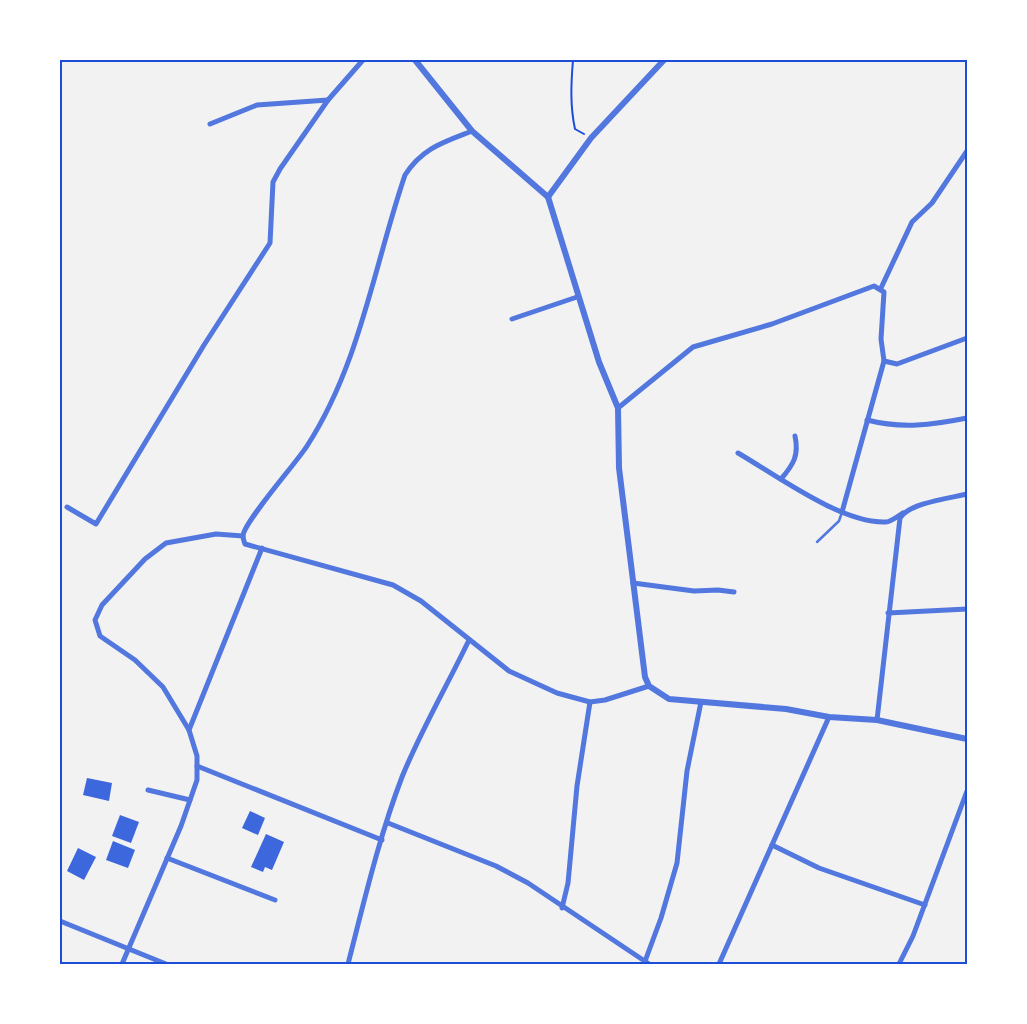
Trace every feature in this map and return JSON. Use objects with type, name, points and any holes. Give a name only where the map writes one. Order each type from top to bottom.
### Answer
[{"type":"street","points":[[66,507],[96,524],[204,345],[270,243],[273,182],[328,100],[363,60]]},
{"type":"street","points":[[415,60],[472,131],[548,197],[577,297],[599,362],[618,408],[619,468],[645,677],[649,686],[669,699],[786,709],[829,716],[877,720],[967,739]]},
{"type":"street","points":[[548,197],[591,138],[664,60]]},
{"type":"street","points":[[210,124],[257,105],[328,100]]},
{"type":"street","points":[[472,131],[437,145],[415,160],[406,175],[367,308],[338,389],[322,422],[305,449],[282,477],[243,536],[245,544],[393,585],[421,601],[509,671],[557,693],[590,702],[606,700],[649,686]]},
{"type":"street","points":[[880,288],[912,222],[932,203],[967,151]]},
{"type":"street","points":[[618,408],[692,347],[772,324],[874,286],[880,288],[884,292],[881,339],[884,361],[842,512]]},
{"type":"street","points":[[512,319],[577,297]]},
{"type":"street","points":[[884,361],[897,364],[967,338]]},
{"type":"street","points":[[867,420],[890,426],[916,427],[967,418]]},
{"type":"street","points":[[781,479],[796,458],[795,436]]},
{"type":"street","points":[[738,453],[829,507],[842,512],[887,522],[916,506],[967,494]]},
{"type":"street","points":[[877,720],[888,613],[903,513]]},
{"type":"street","points":[[122,964],[168,858],[190,800],[197,780],[197,756],[189,730],[163,687],[135,660],[100,636],[95,620],[102,605],[145,559],[166,543],[216,534],[243,536]]},
{"type":"street","points":[[189,730],[262,548]]},
{"type":"street","points":[[634,583],[688,591],[718,590],[734,592]]},
{"type":"street","points":[[888,613],[967,609]]},
{"type":"street","points":[[348,964],[382,840],[402,779],[423,729],[469,640]]},
{"type":"street","points":[[562,908],[568,883],[577,786],[590,702]]},
{"type":"street","points":[[388,823],[496,866],[528,883],[562,908],[646,963],[677,863],[687,771],[701,702]]},
{"type":"street","points":[[719,964],[829,716]]},
{"type":"street","points":[[197,766],[382,840]]},
{"type":"street","points":[[148,790],[190,800]]},
{"type":"street","points":[[899,964],[913,936],[967,792]]},
{"type":"street","points":[[772,845],[819,868],[925,905]]},
{"type":"street","points":[[168,858],[275,900]]},
{"type":"street","points":[[60,921],[166,964]]},
{"type":"lane","points":[[817,542],[839,521],[842,512]]},
{"type":"path","points":[[573,60],[570,89],[573,123],[575,129],[591,138]]},
{"type":"building","points":[[87,778],[112,783],[109,801],[83,795]]},
{"type":"building","points":[[250,811],[265,818],[258,835],[242,828]]},
{"type":"building","points":[[120,815],[139,822],[131,843],[112,836]]},
{"type":"building","points":[[266,834],[284,842],[272,870],[265,867],[263,872],[251,867]]},
{"type":"building","points":[[113,841],[135,850],[128,868],[106,860]]},
{"type":"building","points":[[78,848],[96,857],[84,880],[67,871]]}]
